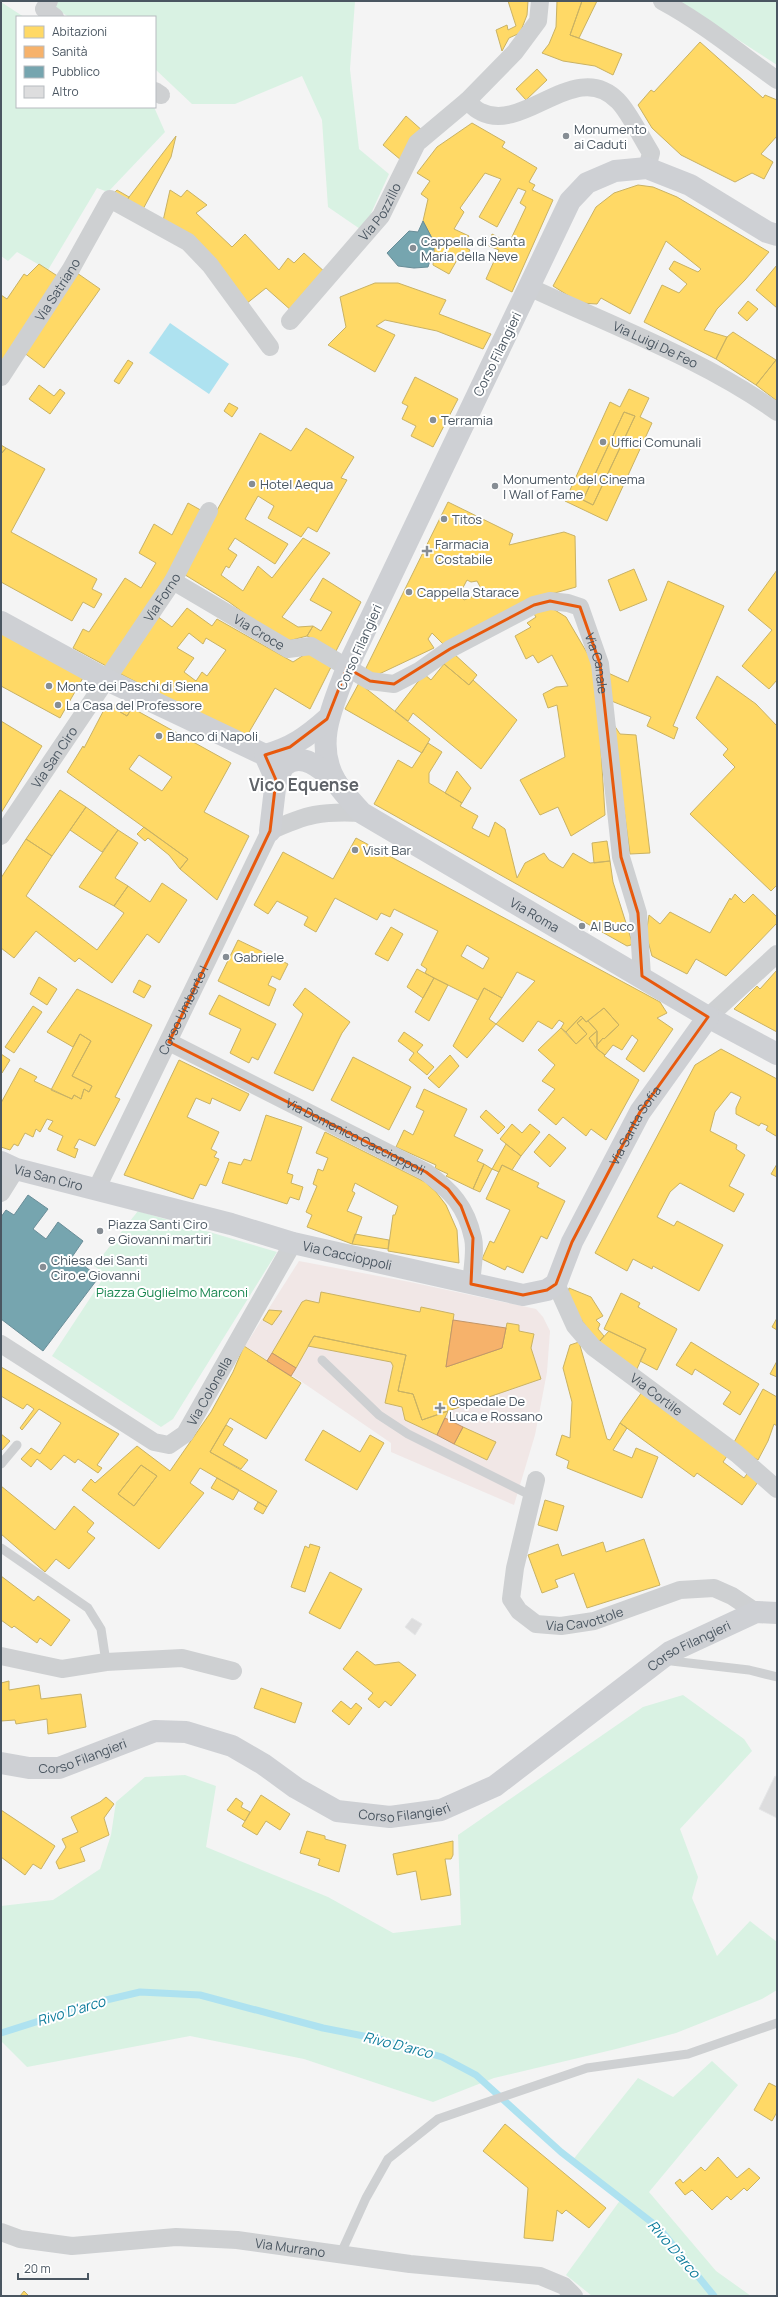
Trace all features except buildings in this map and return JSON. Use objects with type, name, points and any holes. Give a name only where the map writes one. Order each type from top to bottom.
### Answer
[{"type":"street","points":[[49,1],[44,9],[54,16]]},
{"type":"street","name":"Via Pozzillo","points":[[290,321],[381,216],[417,143],[467,101],[515,52],[538,21],[540,1]]},
{"type":"street","points":[[662,1],[691,17],[724,43],[777,80]]},
{"type":"street","points":[[467,101],[482,113],[503,116],[573,88],[599,88],[618,101],[651,153],[647,168]]},
{"type":"street","name":"Corso Filangieri","points":[[327,719],[347,668],[570,201],[587,183],[615,171],[647,168],[690,185],[767,232],[777,235]]},
{"type":"street","name":"Via Satriano","points":[[1,377],[71,269],[110,199],[188,242],[210,265],[270,347]]},
{"type":"street","name":"Via Luigi De Feo","points":[[529,287],[689,361],[750,392],[777,412]]},
{"type":"street","name":"Via Forno","points":[[107,680],[173,580],[210,511]]},
{"type":"street","name":"Via Croce","points":[[173,580],[288,649],[311,646],[347,668]]},
{"type":"street","name":"Via Canale","points":[[347,668],[370,681],[394,684],[419,670],[450,649],[534,605],[550,600],[580,607],[600,664],[621,857],[638,913],[642,976]]},
{"type":"street","points":[[1,622],[107,680],[265,755],[276,780]]},
{"type":"street","name":"Via San Ciro","points":[[1,836],[107,680]]},
{"type":"street","points":[[265,755],[290,747],[307,737],[327,719]]},
{"type":"street","points":[[327,719],[325,746],[328,765],[337,783]]},
{"type":"street","points":[[270,831],[276,780],[284,766],[299,760],[311,762],[337,783]]},
{"type":"street","name":"Via Roma","points":[[337,783],[362,813],[642,976],[708,1017],[777,1054]]},
{"type":"street","points":[[270,831],[299,817],[317,813],[336,811],[362,813]]},
{"type":"street","name":"Corso Umberto I","points":[[96,1190],[270,831]]},
{"type":"street","points":[[708,1017],[777,954]]},
{"type":"street","name":"Via Santa Sofia","points":[[556,1284],[572,1242],[640,1112],[708,1017]]},
{"type":"street","name":"Via Domenico Caccioppoli","points":[[169,1042],[426,1172],[448,1189],[461,1206],[473,1238],[471,1284]]},
{"type":"street","points":[[1,1193],[9,1166]]},
{"type":"street","name":"Via San Ciro","points":[[9,1166],[96,1190]]},
{"type":"street","name":"Via Caccioppoli","points":[[96,1190],[231,1224],[293,1243],[523,1295],[547,1290],[556,1284]]},
{"type":"street","name":"Via Colonella","points":[[1,1344],[154,1442],[169,1444],[185,1434],[293,1243]]},
{"type":"street","name":"Via Cortile","points":[[556,1284],[575,1326],[593,1347],[737,1454],[777,1489]]},
{"type":"street","name":"Via Cavottole","points":[[534,1488],[515,1568],[511,1599],[519,1611],[536,1624],[561,1626],[594,1621],[680,1590],[714,1588],[768,1615]]},
{"type":"street","name":"Corso Filangieri","points":[[1,1763],[29,1768],[59,1768],[155,1731],[186,1732],[232,1746],[263,1764],[296,1788],[338,1811],[390,1817],[441,1810],[496,1786],[670,1652],[768,1615]]},
{"type":"street","points":[[1,1656],[62,1669],[106,1662],[182,1658],[233,1671]]},
{"type":"street","name":"Via Murrano","points":[[1,2232],[20,2239],[72,2246],[176,2237],[237,2240],[341,2253],[410,2264],[540,2276],[564,2286],[574,2296]]},
{"type":"lane","points":[[322,1360],[379,1414],[408,1434],[534,1488]]},
{"type":"lane","points":[[1,1464],[17,1445]]},
{"type":"lane","points":[[1,1548],[88,1608],[101,1629],[106,1662]]},
{"type":"lane","points":[[660,1660],[749,1670],[777,1677]]},
{"type":"lane","points":[[341,2253],[366,2198],[388,2159],[438,2119],[587,2068],[688,2054],[777,2023]]},
{"type":"highlighted area","points":[[550,601],[580,607],[600,664],[621,857],[638,913],[642,976],[708,1017],[640,1112],[572,1242],[556,1284],[547,1290],[523,1295],[471,1284],[473,1238],[461,1206],[448,1189],[426,1172],[169,1042],[270,831],[276,780],[265,755],[290,747],[327,719],[347,668],[370,681],[394,684],[450,649],[534,605]]},
{"type":"shaded area","name":"Ospedale De Luca e Rossano","points":[[299,1261],[410,1282],[536,1309],[543,1317],[550,1331],[547,1372],[535,1435],[514,1505],[391,1452],[391,1443],[302,1382],[245,1346]]},
{"type":"green space","points":[[58,1],[355,1],[350,69],[359,149],[389,174],[363,231],[328,207],[322,120],[302,76],[235,104],[192,104],[156,70],[156,16],[67,16],[54,8]]},
{"type":"green space","points":[[678,1],[777,1],[777,65]]},
{"type":"green space","points":[[1,2],[22,16],[16,16],[16,108],[154,108],[165,132],[108,192],[97,188],[48,270],[17,252],[8,261],[1,256]]},
{"type":"green space","name":"Piazza Guglielmo Marconi","points":[[138,1211],[277,1252],[173,1419],[161,1427],[52,1356],[106,1274],[94,1266]]},
{"type":"green space","points":[[683,1695],[744,1739],[752,1751],[680,1829],[698,1877],[692,1898],[717,1956],[750,1921],[777,1942],[777,1990],[762,1999],[676,2033],[494,2078],[433,2102],[304,2059],[190,2036],[27,2067],[1,2041],[1,1906],[53,1900],[100,1869],[111,1835],[116,1802],[145,1777],[185,1775],[216,1786],[206,1847],[328,1897],[393,1933],[461,1925],[458,1835],[643,1707]]},
{"type":"green space","points":[[712,2061],[738,2085],[649,2192],[716,2271],[751,2296],[592,2296],[566,2275],[621,2199],[572,2161],[638,2078],[673,2097]]},
{"type":"water","points":[[170,323],[229,364],[209,394],[149,353]]},
{"type":"waterway","name":"Rivo D'arco","points":[[1,2033],[102,2001],[140,1992],[200,1995],[323,2028],[379,2039],[442,2057],[476,2075],[561,2152],[659,2228],[714,2296]]},
{"type":"place","name":"Monumento ai Caduti","points":[[566,136]]},
{"type":"place","name":"Cappella di Santa Maria della Neve","points":[[413,248]]},
{"type":"place","name":"Terramia","points":[[433,420]]},
{"type":"place","name":"Uffici Comunali","points":[[603,442]]},
{"type":"place","name":"Hotel Aequa","points":[[252,484]]},
{"type":"place","name":"Monumento del Cinema | Wall of Fame","points":[[495,486]]},
{"type":"place","name":"Titos","points":[[444,519]]},
{"type":"place","name":"Farmacia Costabile","points":[[427,551]]},
{"type":"place","name":"Cappella Starace","points":[[409,592]]},
{"type":"place","name":"Monte dei Paschi di Siena","points":[[49,686]]},
{"type":"place","name":"La Casa del Professore","points":[[58,705]]},
{"type":"place","name":"Banco di Napoli","points":[[159,736]]},
{"type":"place","name":"Visit Bar","points":[[355,850]]},
{"type":"place","name":"Al Buco","points":[[582,926]]},
{"type":"place","name":"Gabriele","points":[[226,957]]},
{"type":"place","name":"Piazza Santi Ciro e Giovanni martiri","points":[[100,1231]]},
{"type":"place","name":"Chiesa dei Santi Ciro e Giovanni","points":[[43,1267]]},
{"type":"place","name":"Ospedale De Luca e Rossano","points":[[440,1408]]},
{"type":"district","name":"Vico Equense","points":[[304,785]]}]
